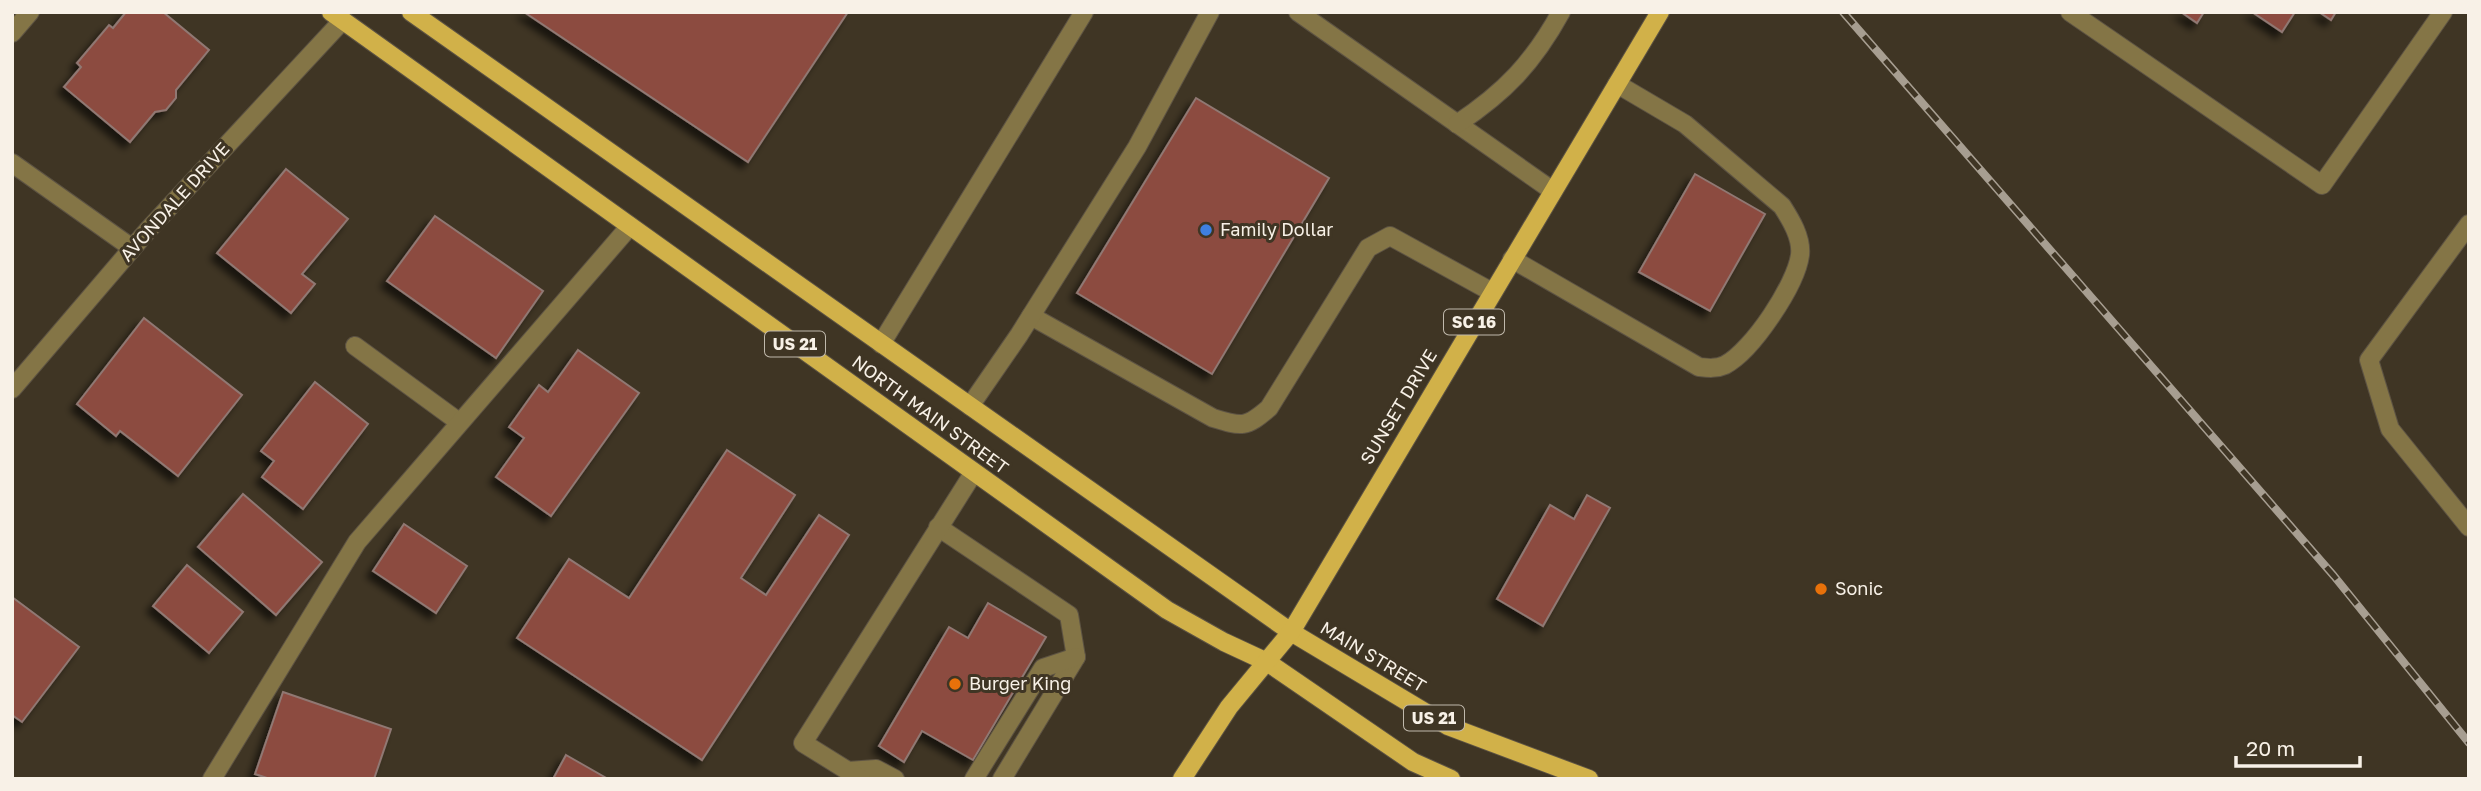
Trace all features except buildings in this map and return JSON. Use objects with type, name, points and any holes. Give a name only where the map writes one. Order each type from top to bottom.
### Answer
[{"type":"main road","name":"NORTH MAIN STREET","points":[[411,12],[1291,632]]},
{"type":"main road","name":"SUNSET DRIVE","points":[[1182,779],[1229,707],[1291,632],[1656,14]]},
{"type":"main road","name":"NORTH MAIN STREET","points":[[337,16],[1167,610],[1267,662],[1413,762],[1451,779]]},
{"type":"main road","name":"MAIN STREET","points":[[1291,632],[1448,726],[1589,779]]},
{"type":"street","points":[[12,33],[30,12]]},
{"type":"street","points":[[881,344],[1084,12]]},
{"type":"street","points":[[970,406],[1031,316],[1137,147],[1210,12]]},
{"type":"street","points":[[1297,12],[1553,191]]},
{"type":"street","points":[[1457,124],[1496,99],[1521,73],[1561,12]]},
{"type":"street","points":[[2070,12],[2322,185],[2443,12]]},
{"type":"street","name":"AVONDALE DRIVE","points":[[12,389],[132,248],[337,16]]},
{"type":"street","points":[[1512,259],[1685,361],[1706,368],[1726,365],[1755,338],[1795,274],[1800,254],[1791,221],[1782,205],[1685,124],[1617,83]]},
{"type":"street","points":[[12,163],[132,248]]},
{"type":"street","points":[[2469,224],[2369,360],[2390,429],[2469,527]]},
{"type":"street","points":[[212,779],[357,542],[459,422],[562,308],[630,226]]},
{"type":"street","points":[[1031,316],[1213,418],[1236,426],[1251,424],[1269,408],[1368,248],[1391,236],[1492,292]]},
{"type":"street","points":[[355,346],[459,422]]},
{"type":"street","points":[[895,779],[876,769],[855,775],[803,743],[974,472]]},
{"type":"street","points":[[938,527],[1069,615],[1076,657],[1002,779]]},
{"type":"street","points":[[974,779],[1043,668],[1076,657]]},
{"type":"railway","points":[[1843,12],[2334,576],[2469,743]]},
{"type":"place","name":"Family Dollar","points":[[1206,230]]},
{"type":"place","name":"Sonic","points":[[1821,589]]},
{"type":"place","name":"Burger King","points":[[955,684]]}]
